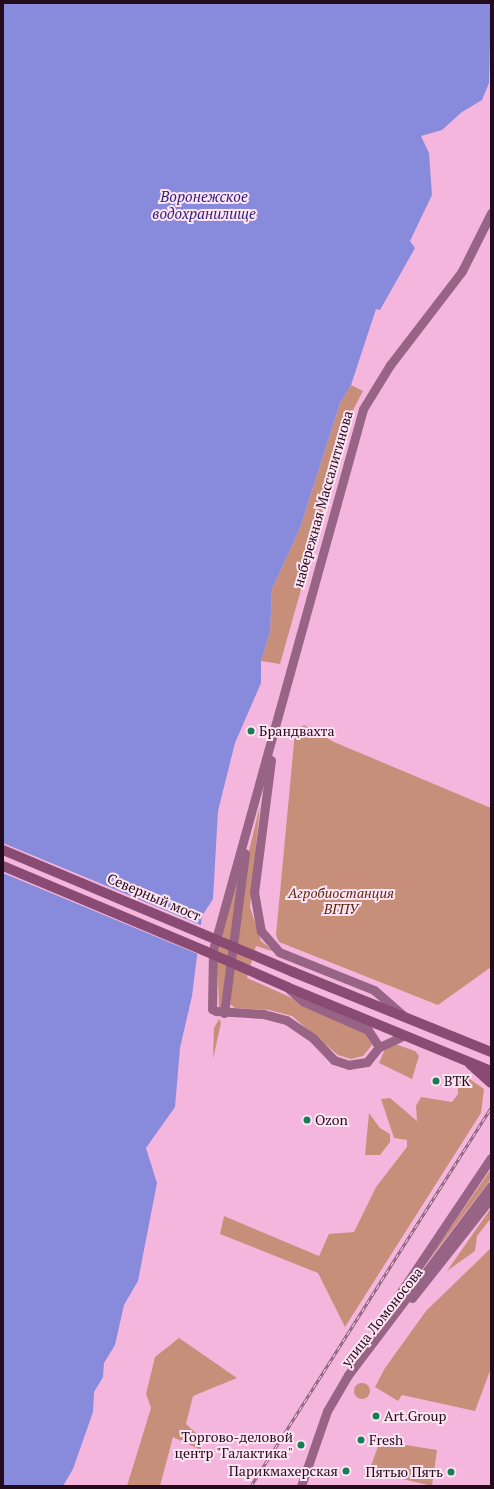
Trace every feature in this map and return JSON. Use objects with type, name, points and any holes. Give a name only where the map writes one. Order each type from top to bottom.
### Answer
[{"type":"main road","name":"набережная Массалитинова","points":[[249,823],[224,1013],[212,1009],[218,924],[249,823],[363,409],[390,365],[462,271],[491,213]]},
{"type":"main road","points":[[275,728],[254,892],[261,931],[279,952],[374,990],[403,1015]]},
{"type":"main road","name":"Северный мост","points":[[3,850],[293,972],[464,1040]]},
{"type":"main road","name":"Северный мост","points":[[3,866],[403,1036],[491,1071]]},
{"type":"main road","points":[[287,987],[304,1002],[368,1030],[379,1047]]},
{"type":"main road","points":[[224,1013],[263,1014],[286,1020],[341,1064],[367,1062],[379,1047],[403,1036]]},
{"type":"main road","points":[[464,1040],[491,1045]]},
{"type":"main road","points":[[464,1040],[491,1052]]},
{"type":"main road","points":[[467,1061],[491,1083]]},
{"type":"main road","points":[[370,1342],[386,1312],[491,1158]]},
{"type":"main road","points":[[370,1342],[491,1186]]},
{"type":"main road","name":"улица Ломоносова","points":[[306,1486],[332,1412],[352,1378],[491,1198]]},
{"type":"main road","name":"улица Ломоносова","points":[[302,1486],[327,1411],[370,1342]]},
{"type":"green space","points":[[351,385],[363,391],[354,408],[334,473],[280,664],[261,661],[270,632],[272,589],[300,528],[340,403]]},
{"type":"green space","name":"Агробиостанция ВГПУ","points":[[304,725],[334,742],[491,808],[491,967],[438,1005],[279,942],[276,935],[295,732]]},
{"type":"green space","points":[[260,805],[250,907],[261,941],[275,952],[256,946],[247,978],[366,1031],[372,1045],[363,1056],[351,1059],[338,1055],[292,1016],[269,1010],[235,1008],[230,1004],[248,855]]},
{"type":"green space","points":[[241,863],[221,1007],[219,1008],[217,953]]},
{"type":"green space","points":[[219,1019],[221,1023],[213,1059],[214,1028]]},
{"type":"green space","points":[[395,1044],[415,1051],[419,1056],[412,1079],[379,1063],[385,1049]]},
{"type":"green space","points":[[464,1075],[484,1089],[481,1113],[345,1327],[318,1273],[220,1234],[224,1216],[319,1256],[329,1234],[354,1232],[376,1187],[407,1147],[407,1140],[394,1138],[381,1099],[390,1098],[417,1121],[416,1106],[421,1097],[452,1102],[458,1094],[458,1079]]},
{"type":"green space","points":[[369,1113],[380,1128],[390,1134],[390,1142],[380,1155],[365,1155]]},
{"type":"green space","points":[[491,1169],[491,1179],[407,1289],[453,1224]]},
{"type":"green space","points":[[491,1208],[491,1218],[477,1236],[475,1251],[447,1271]]},
{"type":"green space","points":[[491,1248],[491,1368],[475,1411],[402,1395],[398,1401],[375,1387],[385,1368],[426,1311]]},
{"type":"green space","points":[[179,1338],[237,1378],[193,1396],[186,1424],[200,1437],[201,1450],[173,1437],[160,1486],[127,1486],[151,1408],[146,1394],[155,1357]]},
{"type":"green space","points":[[362,1383],[369,1388],[370,1391],[365,1398],[362,1399],[355,1394],[354,1391],[359,1384]]},
{"type":"green space","points":[[380,1441],[437,1450],[432,1486],[369,1471]]},
{"type":"water","name":"Воронежское водохранилище","points":[[3,3],[491,3],[489,83],[482,100],[462,112],[442,130],[421,136],[429,153],[432,195],[410,241],[415,248],[380,310],[376,309],[351,385],[340,403],[300,528],[272,589],[270,632],[261,661],[261,683],[235,743],[218,811],[213,899],[202,916],[192,996],[180,1048],[175,1107],[146,1148],[157,1183],[138,1281],[124,1305],[115,1345],[104,1363],[103,1377],[94,1392],[93,1412],[73,1469],[63,1486],[3,1486]]},
{"type":"pier","points":[[3,843],[203,926],[200,955],[3,873]]},
{"type":"railway","points":[[251,1486],[491,1108]]},
{"type":"place","name":"Брандвахта","points":[[251,731]]},
{"type":"place","name":"ВТК","points":[[436,1081]]},
{"type":"place","name":"Ozon","points":[[307,1120]]},
{"type":"place","name":"Art.Group","points":[[376,1416]]},
{"type":"place","name":"Fresh","points":[[361,1440]]},
{"type":"place","name":"Торгово-деловой центр \"Галактика\"","points":[[301,1445]]},
{"type":"place","name":"Парикмахерская","points":[[346,1471]]},
{"type":"place","name":"Пятью Пять","points":[[451,1472]]}]
